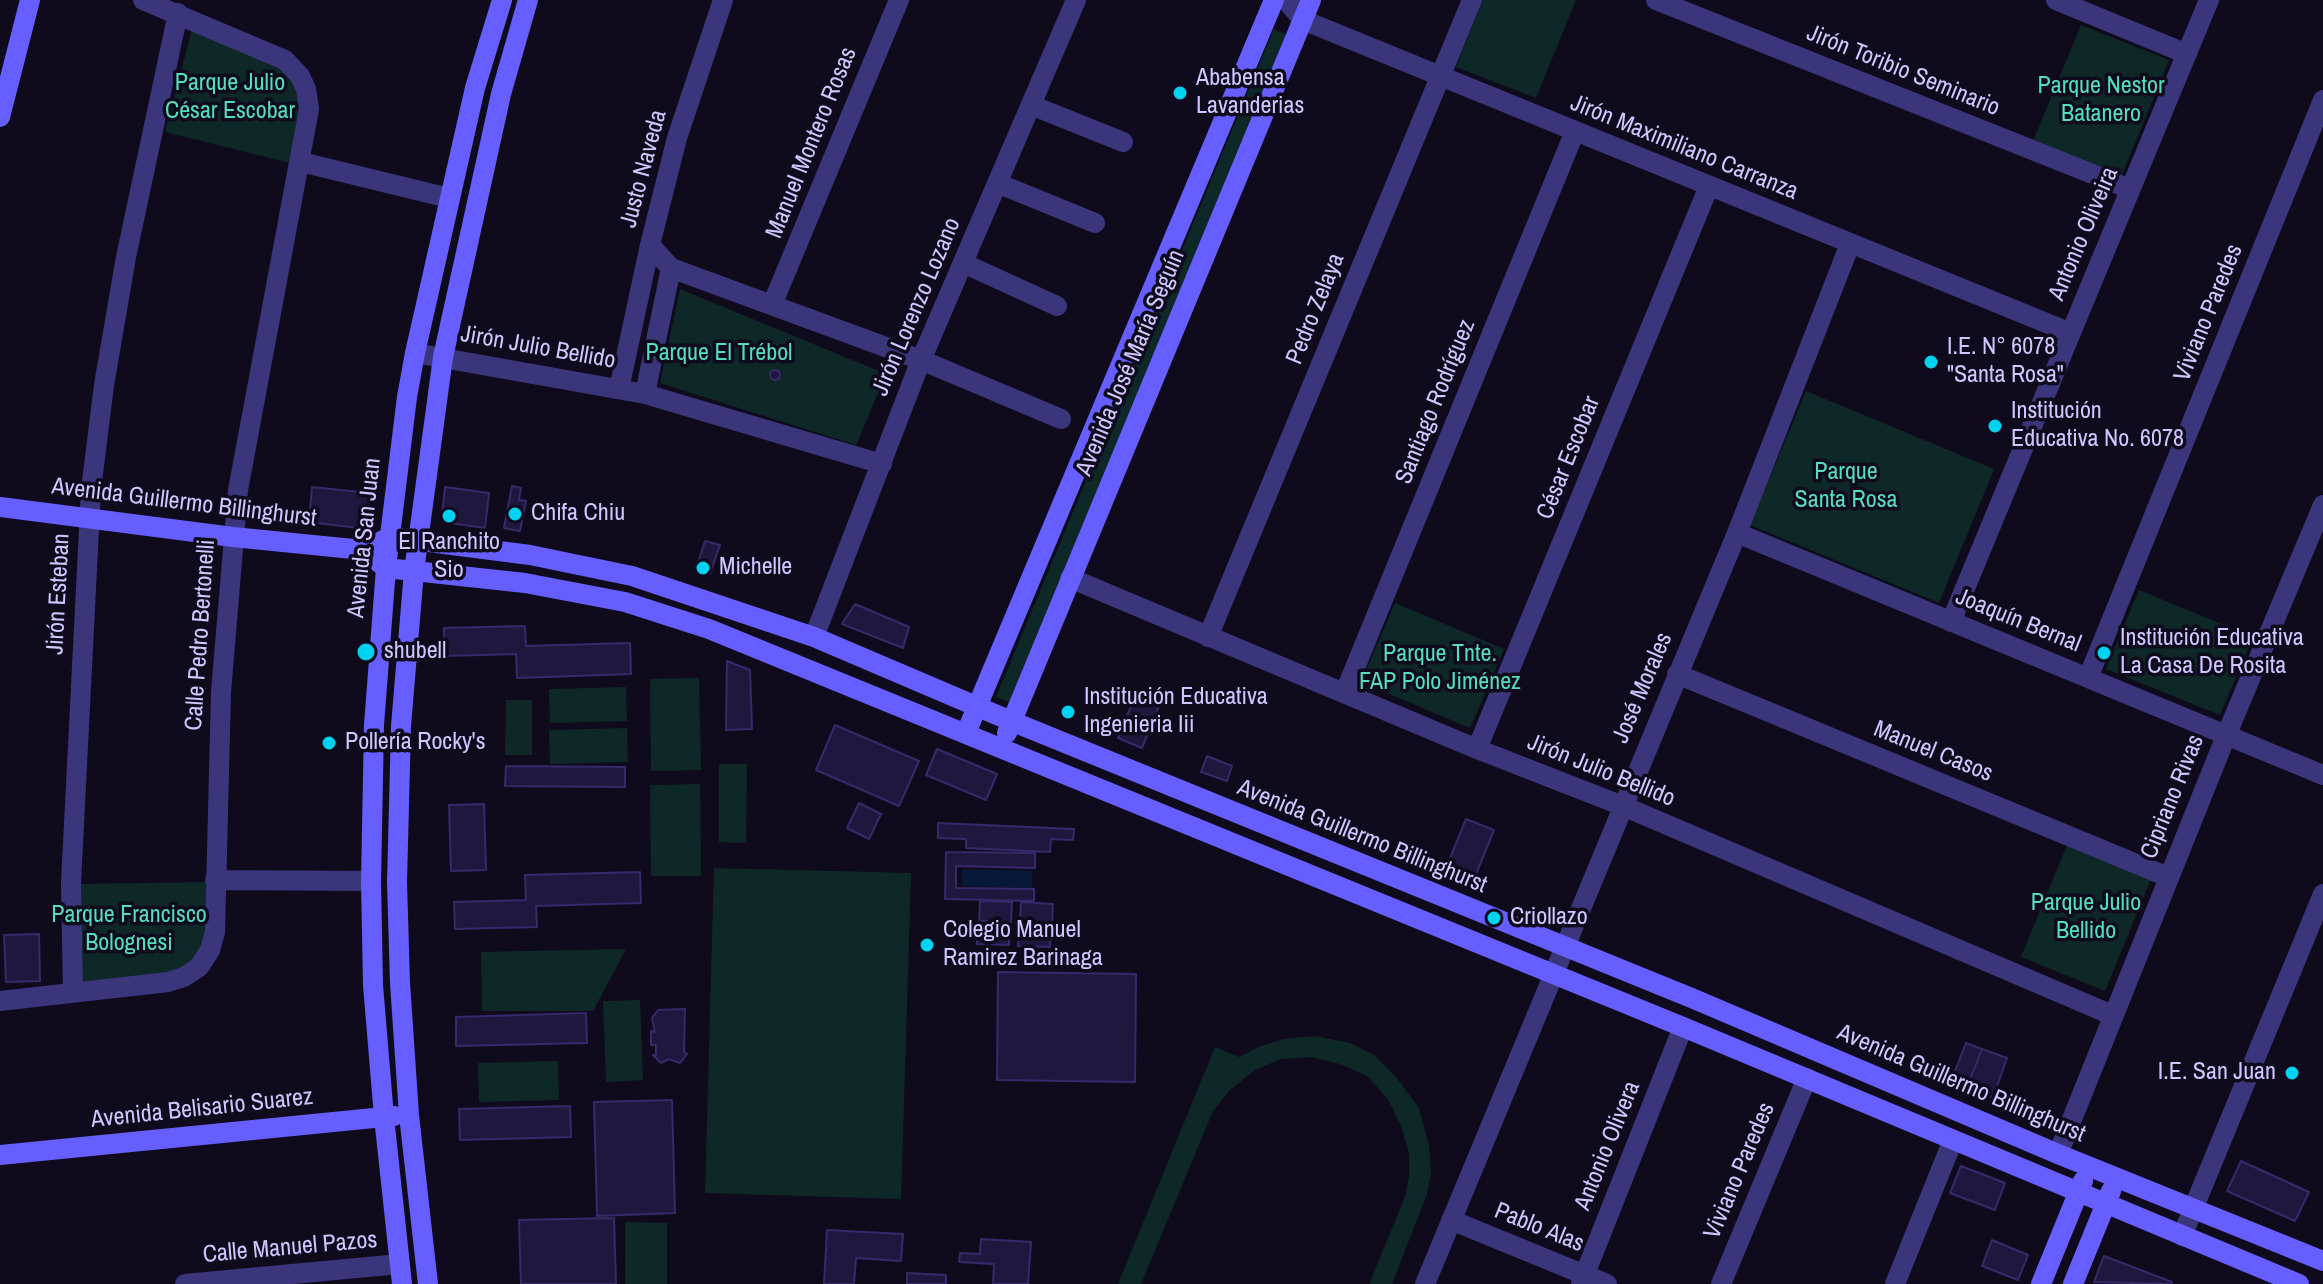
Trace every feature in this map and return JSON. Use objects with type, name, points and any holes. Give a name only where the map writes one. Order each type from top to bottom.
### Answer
[{"type":"main road","points":[[0,117],[30,0]]},
{"type":"main road","name":"Avenida San Juan","points":[[401,1274],[373,985],[374,725],[386,568],[415,353],[475,88],[502,0]]},
{"type":"main road","points":[[428,1284],[409,1115],[400,983],[397,882],[401,726],[414,571],[443,357],[501,94],[528,0]]},
{"type":"main road","name":"Avenida José María Seguín","points":[[966,733],[1274,0]]},
{"type":"main road","name":"Avenida José María Seguín","points":[[1001,748],[1311,0]]},
{"type":"main road","name":"Avenida Guillermo Billinghurst","points":[[0,507],[363,550]]},
{"type":"main road","points":[[390,537],[363,550],[386,568],[525,583],[625,602],[709,629],[1807,1078],[2299,1284]]},
{"type":"main road","name":"Avenida Guillermo Billinghurst","points":[[390,537],[530,555],[632,576],[814,637],[2323,1261]]},
{"type":"main road","name":"Avenida Belisario Suarez","points":[[0,1155],[409,1115]]},
{"type":"main road","points":[[2041,1284],[2089,1166]]},
{"type":"main road","points":[[2073,1284],[2117,1178]]},
{"type":"street","points":[[143,0],[178,13]]},
{"type":"street","name":"Justo Naveda","points":[[671,268],[650,245],[677,138],[723,0]]},
{"type":"street","name":"Manuel Montero Rosas","points":[[772,305],[899,0]]},
{"type":"street","name":"Jirón Lorenzo Lozano","points":[[814,637],[921,360],[1076,0]]},
{"type":"street","name":"Jirón Maximiliano Carranza","points":[[1286,0],[1303,20],[2071,333]]},
{"type":"street","name":"Pedro Zelaya","points":[[1208,637],[1472,0]]},
{"type":"street","name":"Jirón Toribio Seminario","points":[[1656,0],[2130,189]]},
{"type":"street","points":[[2056,0],[2187,54]]},
{"type":"street","name":"Antonio Oliveira","points":[[1951,622],[2209,0]]},
{"type":"street","name":"Calle Pedro Bertonelli","points":[[73,993],[168,982],[184,977],[199,967],[210,950],[215,932],[221,692],[238,490],[309,109],[300,76],[285,60],[178,13]]},
{"type":"street","name":"Jirón Esteban","points":[[73,993],[71,883],[89,517],[104,385],[126,257],[178,13]]},
{"type":"street","name":"Viviano Paredes","points":[[2088,678],[2323,100]]},
{"type":"street","points":[[1031,105],[1123,142]]},
{"type":"street","name":"Santiago Rodríguez","points":[[1345,692],[1575,131]]},
{"type":"street","points":[[301,162],[449,198]]},
{"type":"street","points":[[997,183],[1095,223]]},
{"type":"street","name":"César Escobar","points":[[1477,749],[1709,186]]},
{"type":"street","name":"José Morales","points":[[1425,1284],[1737,533],[1850,244]]},
{"type":"street","points":[[619,389],[650,245]]},
{"type":"street","points":[[963,263],[1057,306]]},
{"type":"street","points":[[645,394],[671,268],[921,360],[1061,419]]},
{"type":"street","name":"Jirón Julio Bellido","points":[[415,353],[645,394],[882,464]]},
{"type":"street","name":"Cipriano Rivas","points":[[2058,1154],[2168,877],[2323,505]]},
{"type":"street","name":"Joaquín Bernal","points":[[1737,533],[2323,775]]},
{"type":"street","name":"Jirón Julio Bellido","points":[[1070,578],[1477,749],[1623,806],[2112,1015]]},
{"type":"street","name":"Manuel Casos","points":[[1677,674],[2168,877]]},
{"type":"street","points":[[215,880],[371,881]]},
{"type":"street","points":[[2182,1236],[2323,894]]},
{"type":"street","points":[[0,1001],[73,993]]},
{"type":"street","name":"Antonio Olivera","points":[[1582,1279],[1683,1027]]},
{"type":"street","name":"Viviano Paredes","points":[[1721,1284],[1807,1078]]},
{"type":"street","points":[[1895,1284],[1953,1140]]},
{"type":"street","name":"Pablo Alas","points":[[1451,1220],[1582,1279],[1607,1284]]},
{"type":"street","name":"Calle Manuel Pazos","points":[[185,1284],[401,1274]]},
{"type":"green space","points":[[1483,0],[1576,0],[1536,98],[1456,67]]},
{"type":"green space","name":"Parque Nestor Batanero","points":[[2081,25],[2169,60],[2121,177],[2033,141]]},
{"type":"green space","points":[[1274,29],[1289,36],[1009,702],[996,697]]},
{"type":"green space","name":"Parque Julio César Escobar","points":[[192,30],[281,64],[302,94],[290,163],[165,132]]},
{"type":"green space","name":"Parque El Trébol","points":[[680,289],[886,374],[856,445],[660,383]]},
{"type":"green space","name":"Parque Santa Rosa","points":[[1806,391],[1994,469],[1939,603],[1750,525]]},
{"type":"green space","points":[[2139,590],[2253,637],[2220,715],[2106,669]]},
{"type":"green space","name":"Parque Tnte. FAP Polo Jiménez","points":[[1395,603],[1504,649],[1470,728],[1361,682]]},
{"type":"green space","points":[[699,678],[701,770],[651,771],[650,679]]},
{"type":"green space","points":[[626,687],[627,721],[550,723],[549,689]]},
{"type":"green space","points":[[506,700],[532,700],[532,755],[505,755]]},
{"type":"green space","points":[[627,728],[628,762],[550,764],[549,730]]},
{"type":"green space","points":[[719,764],[747,764],[746,843],[719,842]]},
{"type":"green space","points":[[700,784],[701,876],[651,876],[650,785]]},
{"type":"green space","name":"Parque Julio Bellido","points":[[2067,845],[2151,879],[2105,991],[2021,957]]},
{"type":"green space","points":[[714,868],[911,873],[901,1199],[705,1193]]},
{"type":"green space","name":"Parque Francisco Bolognesi","points":[[208,882],[207,933],[200,953],[184,967],[165,973],[80,982],[78,884]]},
{"type":"green space","points":[[626,949],[593,1011],[482,1011],[481,952]]},
{"type":"green space","points":[[640,1000],[643,1080],[606,1082],[603,1001]]},
{"type":"green space","points":[[1315,1036],[1350,1043],[1374,1055],[1396,1077],[1419,1108],[1429,1146],[1431,1171],[1427,1194],[1392,1284],[1369,1284],[1405,1197],[1409,1153],[1401,1126],[1388,1099],[1367,1076],[1340,1064],[1311,1057],[1281,1059],[1255,1070],[1230,1090],[1213,1111],[1141,1284],[1118,1284],[1215,1047],[1239,1057],[1284,1039]]},
{"type":"green space","points":[[558,1061],[559,1100],[479,1102],[478,1063]]},
{"type":"green space","points":[[625,1222],[667,1223],[667,1284],[625,1284]]},
{"type":"water","points":[[962,869],[1032,871],[1032,888],[962,886]]},
{"type":"building","points":[[775,370],[780,375],[775,380],[770,375]]},
{"type":"building","name":"Chifa Chiu","points":[[512,486],[521,488],[519,500],[526,501],[520,531],[504,528]]},
{"type":"building","points":[[312,487],[370,493],[366,529],[309,522]]},
{"type":"building","points":[[445,487],[489,493],[485,528],[449,523],[442,516]]},
{"type":"building","points":[[705,541],[720,545],[710,574],[696,569]]},
{"type":"building","points":[[855,604],[909,627],[903,648],[842,624]]},
{"type":"building","points":[[525,626],[526,646],[630,643],[631,674],[517,678],[516,654],[444,656],[444,628]]},
{"type":"building","points":[[727,661],[750,670],[752,729],[726,730]]},
{"type":"building","points":[[1135,697],[1159,706],[1142,748],[1118,738]]},
{"type":"building","points":[[835,725],[919,761],[899,806],[816,770]]},
{"type":"building","points":[[937,749],[997,774],[986,800],[926,775]]},
{"type":"building","points":[[1207,756],[1232,766],[1227,781],[1201,772]]},
{"type":"building","points":[[506,766],[625,767],[625,787],[505,786]]},
{"type":"building","points":[[859,803],[881,814],[869,839],[847,828]]},
{"type":"building","points":[[484,804],[486,870],[451,871],[449,805]]},
{"type":"building","points":[[1466,819],[1494,830],[1472,884],[1444,873]]},
{"type":"building","points":[[938,823],[1074,829],[1073,840],[1051,839],[1050,852],[966,848],[966,839],[938,838]]},
{"type":"building","points":[[946,852],[1035,853],[1035,868],[956,866],[956,888],[1034,889],[1034,901],[945,899]]},
{"type":"building","points":[[640,872],[641,903],[536,906],[537,927],[455,929],[454,902],[526,900],[525,875]]},
{"type":"building","points":[[980,901],[1012,902],[1011,922],[979,921]]},
{"type":"building","points":[[1021,902],[1053,904],[1052,924],[1020,923]]},
{"type":"building","points":[[977,924],[1009,925],[1009,945],[977,944]]},
{"type":"building","points":[[1019,926],[1051,927],[1050,947],[1018,946]]},
{"type":"building","points":[[39,934],[40,981],[6,982],[4,935]]},
{"type":"building","points":[[998,972],[1136,974],[1135,1082],[997,1080]]},
{"type":"building","points":[[685,1009],[684,1052],[687,1054],[680,1063],[669,1059],[661,1063],[653,1055],[656,1055],[656,1045],[651,1045],[651,1031],[655,1032],[652,1018],[658,1010]]},
{"type":"building","points":[[586,1013],[587,1043],[456,1046],[456,1017]]},
{"type":"building","points":[[1966,1043],[1982,1049],[1967,1087],[1951,1081]]},
{"type":"building","points":[[1982,1049],[2007,1058],[1993,1098],[1967,1087]]},
{"type":"building","points":[[672,1100],[675,1213],[597,1216],[594,1102]]},
{"type":"building","points":[[570,1106],[571,1137],[460,1140],[459,1109]]},
{"type":"building","points":[[2241,1161],[2309,1192],[2295,1221],[2227,1191]]},
{"type":"building","points":[[1961,1166],[2005,1183],[1995,1210],[1950,1193]]},
{"type":"building","points":[[614,1218],[616,1284],[521,1284],[519,1220]]},
{"type":"building","points":[[827,1230],[903,1234],[901,1261],[856,1258],[854,1284],[824,1284]]},
{"type":"building","points":[[981,1239],[1031,1242],[1028,1284],[993,1284],[994,1264],[959,1262],[960,1253],[980,1254]]},
{"type":"building","points":[[1992,1240],[2028,1255],[2018,1280],[1982,1266]]},
{"type":"building","points":[[2104,1256],[2172,1282],[2094,1282]]},
{"type":"building","points":[[907,1273],[946,1275],[946,1284],[907,1284]]},
{"type":"place","name":"Ababensa Lavanderias","points":[[1180,93]]},
{"type":"place","name":"I.E. N° 6078 \"Santa Rosa\"","points":[[1931,362]]},
{"type":"place","name":"Institución Educativa No. 6078","points":[[1995,426]]},
{"type":"place","name":"Chifa Chiu","points":[[515,514]]},
{"type":"place","name":"El Ranchito Sio","points":[[449,516]]},
{"type":"place","name":"Michelle","points":[[703,568]]},
{"type":"place","name":"shubell","points":[[366,652]]},
{"type":"place","name":"Institución Educativa La Casa De Rosita","points":[[2104,653]]},
{"type":"place","name":"Institución Educativa Ingenieria Iii","points":[[1068,712]]},
{"type":"place","name":"Pollería Rocky's","points":[[329,743]]},
{"type":"place","name":"Criollazo","points":[[1494,918]]},
{"type":"place","name":"Colegio Manuel Ramirez Barinaga","points":[[927,945]]},
{"type":"place","name":"I.E. San Juan","points":[[2292,1073]]}]
